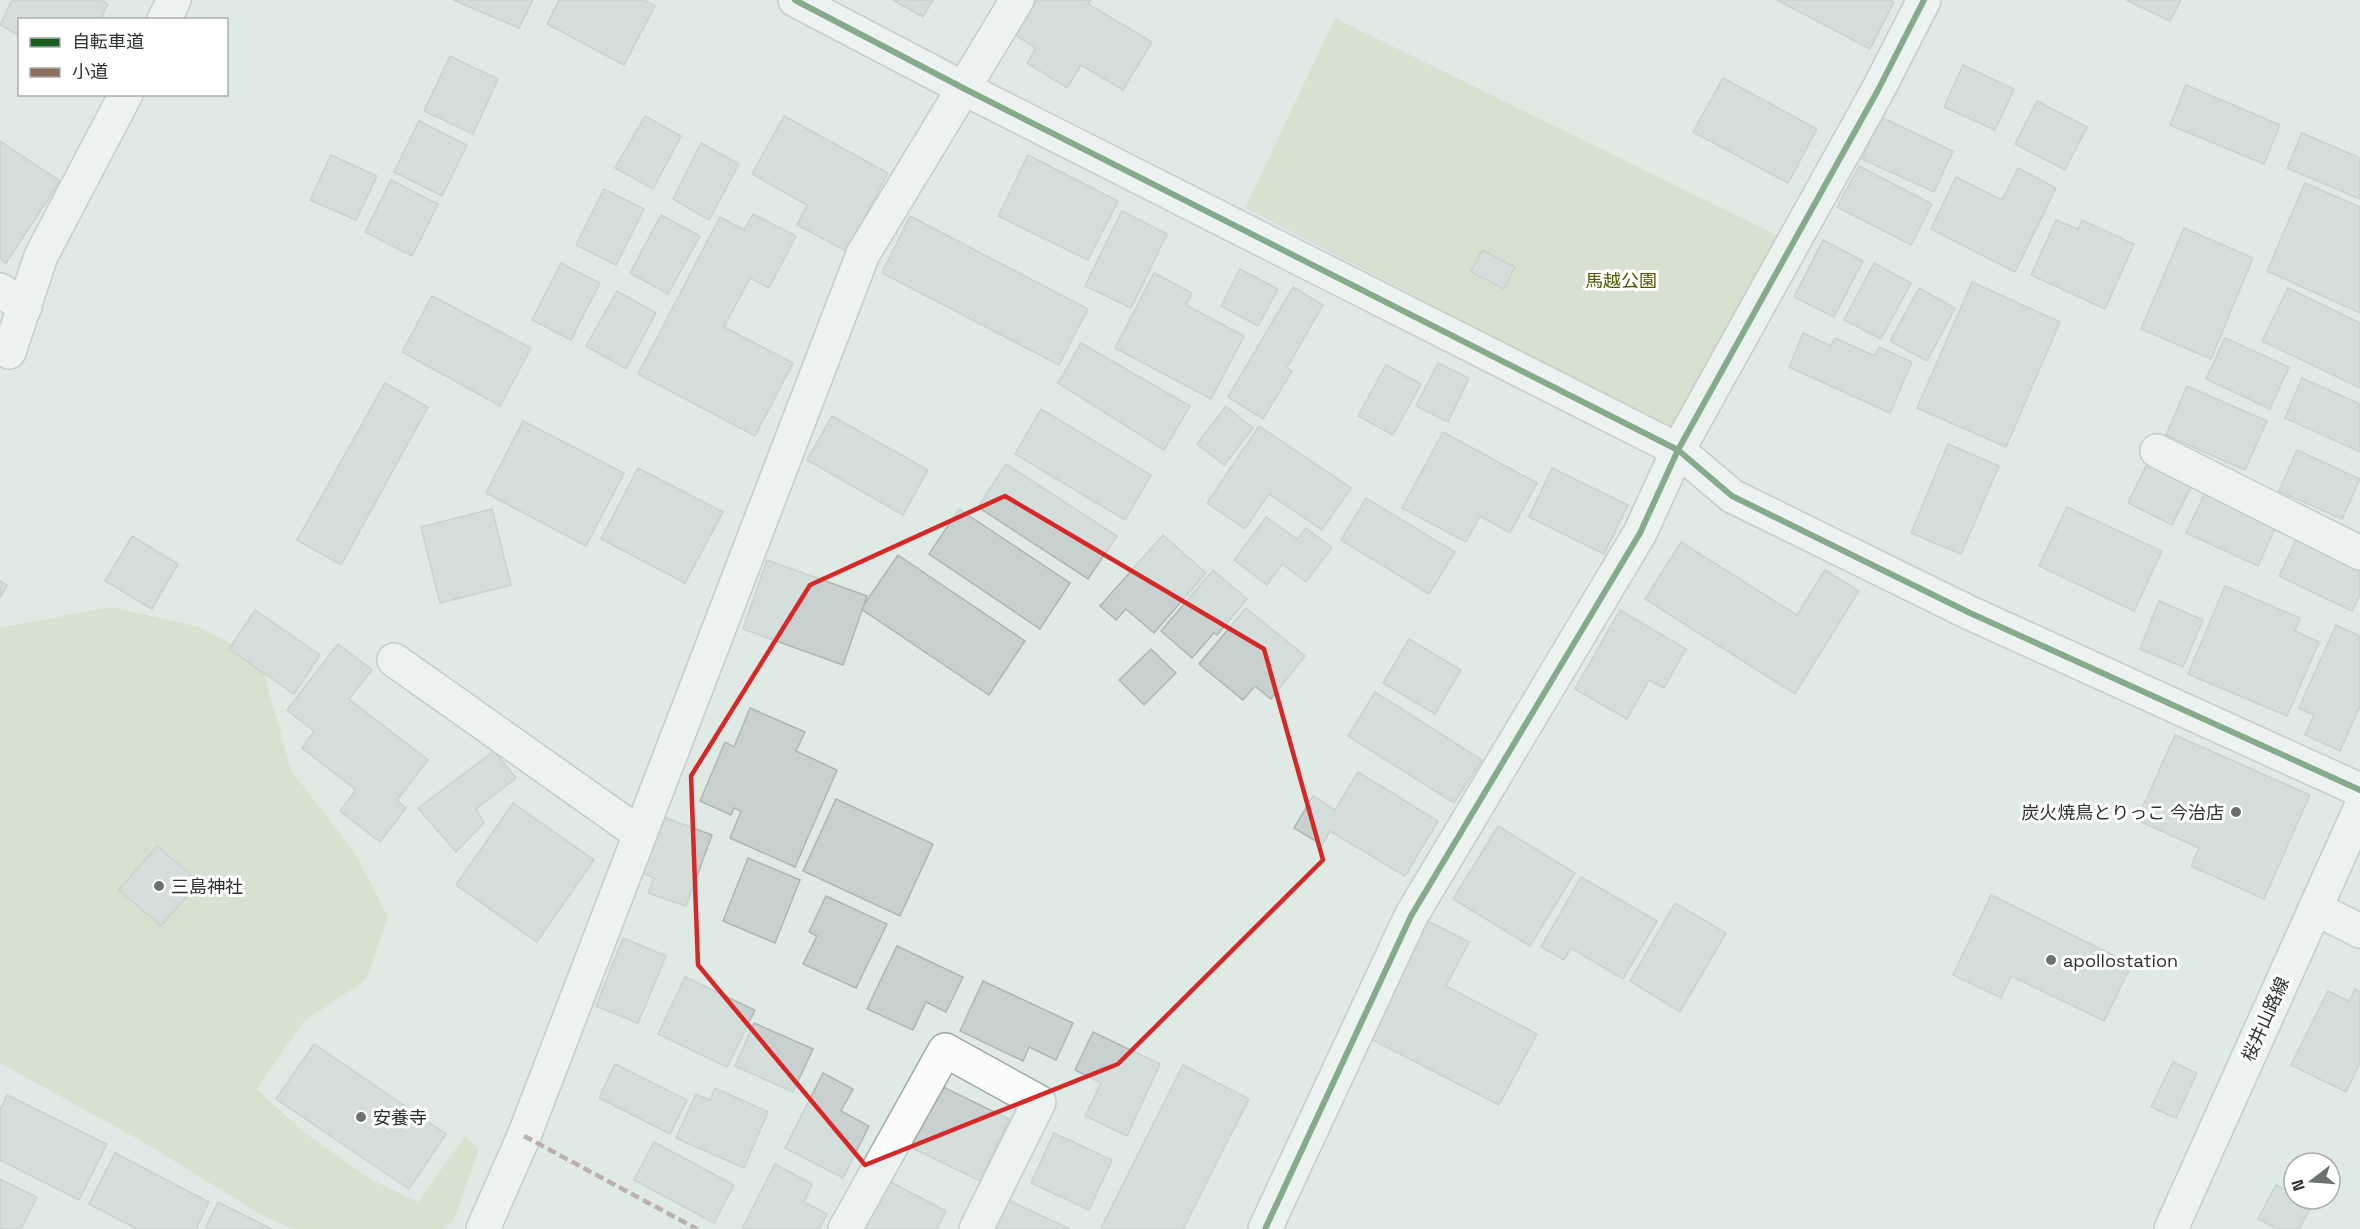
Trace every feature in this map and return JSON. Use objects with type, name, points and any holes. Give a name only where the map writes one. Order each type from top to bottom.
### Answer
[{"type":"street","points":[[165,18],[174,0]]},
{"type":"street","points":[[795,0],[963,88],[1678,450],[1732,496],[1970,613],[2360,790]]},
{"type":"street","points":[[483,1229],[524,1136],[863,254],[1017,0]]},
{"type":"street","points":[[1265,1229],[1411,916],[1640,533],[1678,450],[1878,90],[1924,0]]},
{"type":"street","points":[[9,352],[12,298],[41,256],[125,96]]},
{"type":"street","points":[[2157,451],[2360,553]]},
{"type":"street","points":[[394,660],[640,834]]},
{"type":"street","name":"桜井山路線","points":[[2171,1229],[2360,809]]},
{"type":"street","points":[[2315,908],[2360,931]]},
{"type":"street","points":[[845,1229],[945,1050],[1039,1102],[976,1229]]},
{"type":"highlighted area","points":[[1005,496],[1264,649],[1323,860],[1118,1064],[865,1165],[698,965],[691,776],[810,585]]},
{"type":"green space","name":"馬越公園","points":[[1335,18],[1782,238],[1671,429],[1245,208]]},
{"type":"green space","points":[[111,607],[199,627],[260,660],[291,770],[355,853],[388,917],[366,980],[304,1021],[257,1089],[302,1131],[370,1179],[418,1202],[465,1136],[479,1149],[454,1220],[443,1229],[294,1229],[263,1216],[147,1144],[0,1063],[0,628]]},
{"type":"building","points":[[12,0],[100,0],[108,4],[101,18],[18,18],[18,35],[0,25]]},
{"type":"building","points":[[453,0],[533,0],[519,28]]},
{"type":"building","points":[[559,0],[644,0],[655,6],[624,65],[547,24]]},
{"type":"building","points":[[893,0],[933,0],[923,17]]},
{"type":"building","points":[[1037,0],[1091,0],[1088,4],[1152,42],[1123,90],[1081,65],[1067,88],[1027,63],[1036,48],[1015,35]]},
{"type":"building","points":[[1777,0],[1889,0],[1894,2],[1870,49]]},
{"type":"building","points":[[2126,0],[2181,0],[2170,21]]},
{"type":"building","points":[[450,56],[498,79],[473,134],[424,111]]},
{"type":"building","points":[[1963,65],[2014,89],[1995,130],[1944,107]]},
{"type":"building","points":[[1723,78],[1817,129],[1788,183],[1693,132]]},
{"type":"building","points":[[2186,85],[2280,125],[2264,164],[2170,125]]},
{"type":"building","points":[[2037,101],[2087,127],[2065,170],[2015,144]]},
{"type":"building","points":[[645,116],[681,136],[653,189],[615,168]]},
{"type":"building","points":[[784,116],[888,173],[846,251],[797,225],[807,205],[752,174]]},
{"type":"building","points":[[1881,117],[1953,151],[1934,192],[1862,159]]},
{"type":"building","points":[[419,121],[467,145],[442,196],[394,172]]},
{"type":"building","points":[[2302,133],[2360,158],[2360,199],[2287,168]]},
{"type":"building","points":[[0,141],[60,181],[6,263],[0,259]]},
{"type":"building","points":[[701,143],[739,164],[709,220],[673,199]]},
{"type":"building","points":[[331,155],[377,176],[356,220],[310,200]]},
{"type":"building","points":[[1028,155],[1118,201],[1088,260],[998,216]]},
{"type":"building","points":[[1859,166],[1932,204],[1911,245],[1837,207]]},
{"type":"building","points":[[2018,168],[2056,188],[2015,272],[1931,229],[1956,177],[2002,200]]},
{"type":"building","points":[[391,180],[438,204],[412,256],[365,232]]},
{"type":"building","points":[[2305,183],[2360,207],[2360,313],[2267,271]]},
{"type":"building","points":[[604,189],[644,209],[616,265],[576,245]]},
{"type":"building","points":[[1122,211],[1167,234],[1131,308],[1085,286]]},
{"type":"building","points":[[753,214],[796,236],[769,288],[750,278],[724,327],[793,363],[755,436],[638,374],[720,217],[744,230]]},
{"type":"building","points":[[661,215],[700,236],[668,294],[630,273]]},
{"type":"building","points":[[910,216],[1088,309],[1059,365],[882,273]]},
{"type":"building","points":[[2056,220],[2078,229],[2082,220],[2134,244],[2105,309],[2031,275]]},
{"type":"building","points":[[2184,228],[2253,258],[2211,359],[2141,329]]},
{"type":"building","points":[[1823,240],[1863,261],[1834,317],[1794,297]]},
{"type":"building","points":[[1482,250],[1515,267],[1504,289],[1471,272]]},
{"type":"building","points":[[561,263],[600,283],[571,340],[532,320]]},
{"type":"building","points":[[1874,263],[1911,283],[1881,339],[1844,320]]},
{"type":"building","points":[[1240,269],[1278,289],[1258,326],[1221,306]]},
{"type":"building","points":[[1154,273],[1192,293],[1186,305],[1244,336],[1211,399],[1115,348]]},
{"type":"building","points":[[1972,282],[2060,322],[2006,447],[1917,408]]},
{"type":"building","points":[[1293,287],[1323,305],[1287,368],[1292,371],[1263,419],[1228,397]]},
{"type":"building","points":[[1919,288],[1955,308],[1927,361],[1890,341]]},
{"type":"building","points":[[2288,288],[2360,323],[2360,388],[2262,341]]},
{"type":"building","points":[[617,291],[656,313],[626,369],[586,346]]},
{"type":"building","points":[[432,296],[531,348],[500,406],[402,352]]},
{"type":"building","points":[[1803,333],[1831,346],[1835,338],[1875,356],[1879,347],[1912,362],[1890,413],[1789,367]]},
{"type":"building","points":[[2225,338],[2289,367],[2270,409],[2206,379]]},
{"type":"building","points":[[1081,343],[1190,406],[1164,450],[1058,383]]},
{"type":"building","points":[[1438,363],[1469,378],[1448,422],[1416,406]]},
{"type":"building","points":[[1386,365],[1421,384],[1393,435],[1358,416]]},
{"type":"building","points":[[2302,378],[2360,404],[2360,452],[2285,418]]},
{"type":"building","points":[[385,383],[428,407],[341,565],[297,540]]},
{"type":"building","points":[[2187,386],[2267,421],[2245,470],[2166,435]]},
{"type":"building","points":[[1226,406],[1253,428],[1224,465],[1197,444]]},
{"type":"building","points":[[1041,409],[1151,475],[1125,520],[1015,454]]},
{"type":"building","points":[[832,416],[928,470],[903,515],[807,460]]},
{"type":"building","points":[[523,421],[624,473],[586,546],[486,493]]},
{"type":"building","points":[[1259,426],[1351,488],[1322,530],[1269,494],[1245,529],[1207,503]]},
{"type":"building","points":[[1443,432],[1537,483],[1510,533],[1480,516],[1466,542],[1402,508]]},
{"type":"building","points":[[1948,444],[1999,466],[1961,554],[1911,533]]},
{"type":"building","points":[[2297,450],[2360,479],[2342,519],[2279,491]]},
{"type":"building","points":[[2148,462],[2192,485],[2172,525],[2128,503]]},
{"type":"building","points":[[1006,464],[1117,536],[1088,579],[978,507]]},
{"type":"building","points":[[638,468],[723,512],[685,583],[601,539]]},
{"type":"building","points":[[1552,468],[1628,505],[1604,554],[1529,517]]},
{"type":"building","points":[[2205,493],[2276,526],[2258,566],[2186,533]]},
{"type":"building","points":[[1366,498],[1455,552],[1429,594],[1341,540]]},
{"type":"building","points":[[2067,507],[2162,551],[2134,611],[2039,566]]},
{"type":"building","points":[[492,509],[511,585],[440,603],[421,527]]},
{"type":"building","points":[[959,509],[1070,583],[1040,629],[929,554]]},
{"type":"building","points":[[1266,517],[1297,539],[1306,528],[1332,548],[1306,582],[1282,564],[1267,585],[1234,560]]},
{"type":"building","points":[[1163,535],[1206,573],[1154,633],[1126,609],[1116,620],[1100,606]]},
{"type":"building","points":[[132,536],[178,564],[152,609],[105,581]]},
{"type":"building","points":[[2296,540],[2360,570],[2360,595],[2352,611],[2279,576]]},
{"type":"building","points":[[1681,542],[1797,615],[1825,570],[1859,591],[1795,694],[1645,599]]},
{"type":"building","points":[[898,555],[1025,641],[989,695],[861,609]]},
{"type":"building","points":[[767,560],[867,596],[843,665],[743,629]]},
{"type":"building","points":[[1213,570],[1247,599],[1217,635],[1214,633],[1192,658],[1161,631]]},
{"type":"building","points":[[0,581],[7,585],[0,598]]},
{"type":"building","points":[[2225,586],[2300,618],[2295,631],[2319,642],[2287,716],[2188,674]]},
{"type":"building","points":[[2159,601],[2203,620],[2183,667],[2140,649]]},
{"type":"building","points":[[1246,608],[1305,656],[1271,699],[1255,686],[1243,700],[1199,664]]},
{"type":"building","points":[[255,610],[320,655],[294,694],[229,649]]},
{"type":"building","points":[[1620,610],[1686,649],[1664,688],[1649,680],[1627,719],[1575,689]]},
{"type":"building","points":[[2336,625],[2360,636],[2360,706],[2340,751],[2305,735],[2314,715],[2299,708]]},
{"type":"building","points":[[1409,639],[1461,670],[1435,714],[1383,683]]},
{"type":"building","points":[[338,644],[372,670],[349,699],[428,760],[397,800],[406,808],[380,842],[340,811],[356,790],[302,748],[314,731],[287,710]]},
{"type":"building","points":[[1151,649],[1176,673],[1144,705],[1119,680]]},
{"type":"building","points":[[1375,692],[1482,760],[1454,803],[1348,736]]},
{"type":"building","points":[[750,708],[805,732],[796,751],[837,770],[795,867],[730,838],[741,811],[734,808],[731,815],[700,801],[725,742],[734,747]]},
{"type":"building","points":[[2175,735],[2310,795],[2264,899],[2191,866],[2199,848],[2137,820]]},
{"type":"building","points":[[494,751],[516,778],[476,809],[484,823],[456,852],[418,808]]},
{"type":"building","points":[[1358,772],[1438,821],[1405,876],[1330,831],[1322,845],[1294,828],[1313,796],[1335,810]]},
{"type":"building","points":[[836,799],[933,844],[900,916],[803,871]]},
{"type":"building","points":[[513,803],[594,860],[537,942],[456,885]]},
{"type":"building","points":[[661,816],[712,835],[686,906],[648,893],[654,878],[640,872]]},
{"type":"building","points":[[1498,826],[1575,873],[1530,946],[1453,899]]},
{"type":"building","name":"三島神社","points":[[157,846],[199,882],[161,926],[119,890]]},
{"type":"building","points":[[748,858],[800,880],[775,943],[723,921]]},
{"type":"building","points":[[1581,877],[1657,921],[1623,979],[1571,948],[1564,960],[1541,947]]},
{"type":"building","points":[[1991,895],[2132,964],[2104,1021],[2011,976],[2001,998],[1953,975]]},
{"type":"building","points":[[826,896],[887,924],[856,988],[803,964],[817,936],[809,932]]},
{"type":"building","points":[[1675,903],[1726,933],[1680,1012],[1630,981]]},
{"type":"building","points":[[1428,921],[1469,942],[1446,986],[1537,1034],[1499,1105],[1367,1037]]},
{"type":"building","points":[[623,938],[666,956],[638,1023],[596,1006]]},
{"type":"building","points":[[897,946],[963,977],[946,1012],[926,1002],[913,1030],[867,1009]]},
{"type":"building","points":[[685,977],[755,1010],[727,1067],[658,1034]]},
{"type":"building","points":[[983,981],[1073,1023],[1056,1060],[1029,1047],[1023,1061],[960,1031]]},
{"type":"building","points":[[2355,989],[2360,992],[2360,1063],[2346,1092],[2291,1065],[2328,991],[2349,1001]]},
{"type":"building","points":[[754,1023],[813,1049],[793,1092],[735,1066]]},
{"type":"building","points":[[1093,1032],[1160,1064],[1127,1136],[1085,1116],[1101,1083],[1075,1070]]},
{"type":"building","name":"安養寺","points":[[314,1044],[446,1134],[409,1189],[276,1099]]},
{"type":"building","points":[[2173,1062],[2197,1073],[2176,1118],[2151,1107]]},
{"type":"building","points":[[615,1064],[687,1100],[670,1134],[599,1098]]},
{"type":"building","points":[[1183,1065],[1249,1099],[1183,1229],[1103,1229],[1101,1228]]},
{"type":"building","points":[[823,1073],[853,1089],[841,1111],[869,1126],[843,1178],[785,1148]]},
{"type":"building","points":[[937,1084],[1009,1119],[980,1181],[908,1146]]},
{"type":"building","points":[[715,1088],[768,1112],[744,1168],[676,1138],[696,1094],[710,1100]]},
{"type":"building","points":[[7,1095],[107,1144],[79,1200],[0,1160],[0,1110]]},
{"type":"building","points":[[1054,1133],[1112,1160],[1089,1210],[1031,1183]]},
{"type":"building","points":[[654,1142],[734,1185],[714,1223],[634,1180]]},
{"type":"building","points":[[115,1153],[209,1202],[196,1229],[137,1229],[89,1204]]},
{"type":"building","points":[[775,1164],[812,1184],[804,1202],[827,1214],[819,1229],[742,1229]]},
{"type":"building","points":[[0,1179],[37,1197],[21,1229],[0,1229]]},
{"type":"building","points":[[887,1180],[946,1211],[937,1229],[861,1229]]},
{"type":"building","points":[[2276,1185],[2282,1188],[2282,1211],[2309,1211],[2299,1229],[2278,1229],[2258,1219]]},
{"type":"building","points":[[1008,1200],[1070,1229],[995,1229]]},
{"type":"building","points":[[218,1202],[272,1229],[205,1229]]},
{"type":"marked path","points":[[524,1136],[697,1229]]},
{"type":"cycle path","points":[[795,0],[963,88],[1678,450],[1732,496],[1970,613],[2360,790]]},
{"type":"cycle path","points":[[1265,1229],[1411,916],[1640,533],[1678,450],[1878,90],[1924,0]]},
{"type":"place","name":"炭火焼鳥とりっこ 今治店","points":[[2236,812]]},
{"type":"place","name":"三島神社","points":[[159,886]]},
{"type":"place","name":"apollostation","points":[[2051,960]]},
{"type":"place","name":"安養寺","points":[[361,1117]]}]
